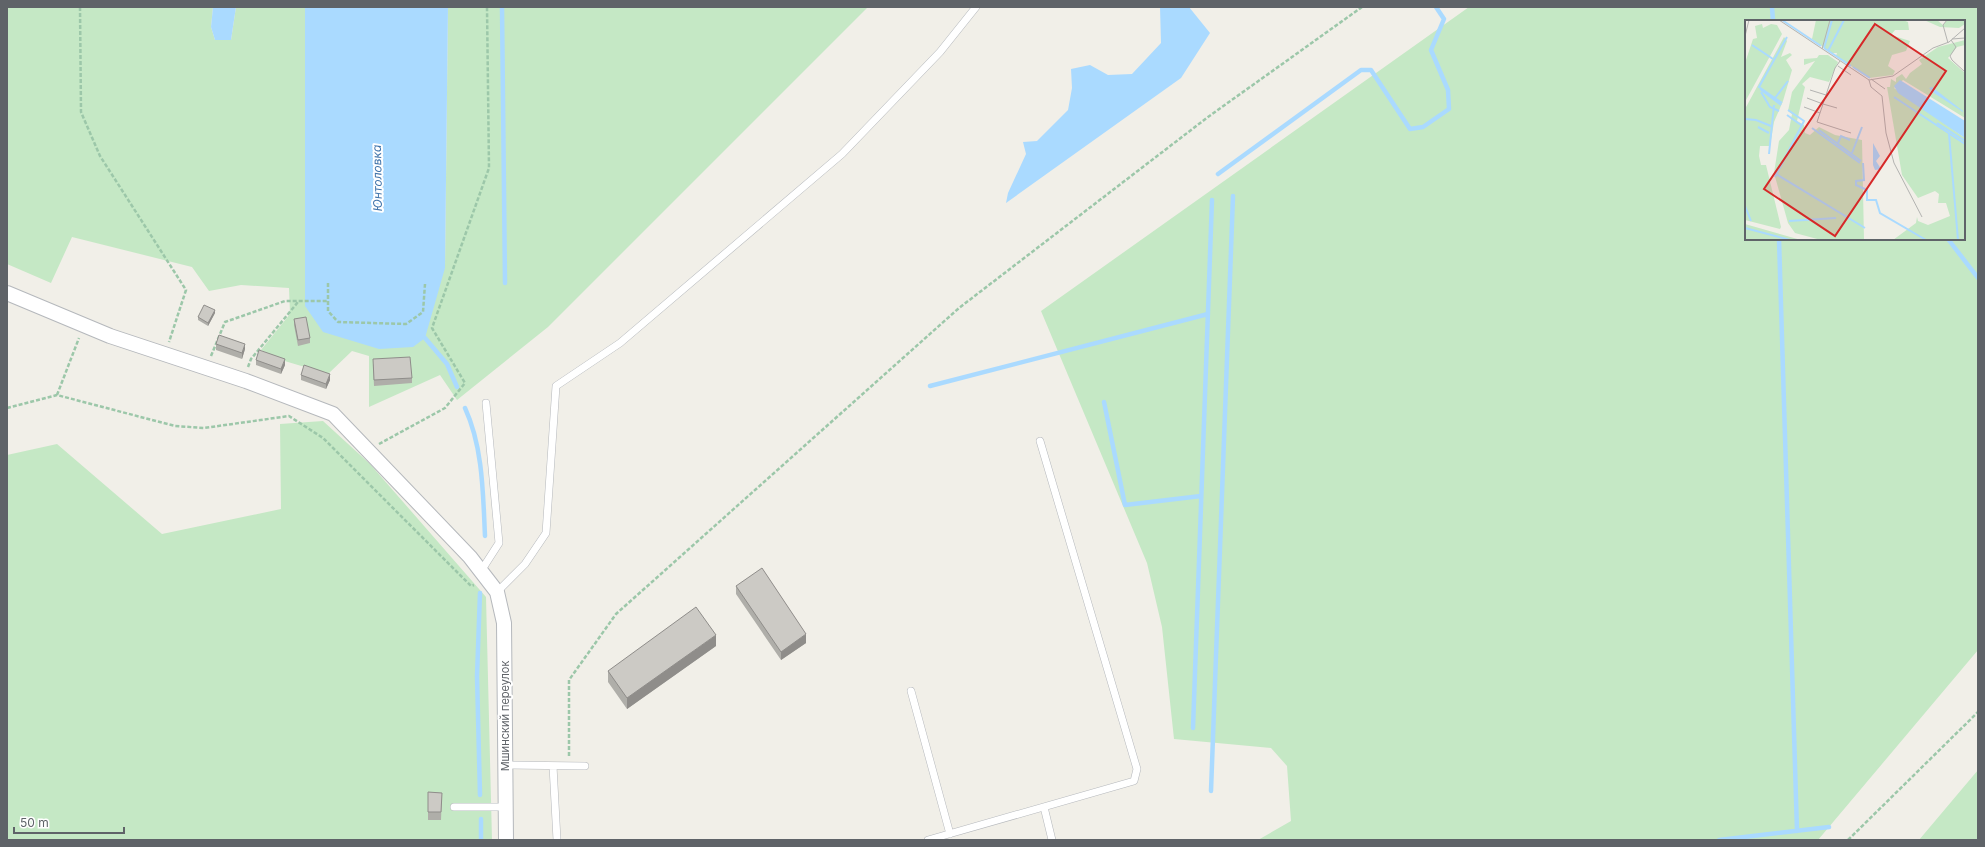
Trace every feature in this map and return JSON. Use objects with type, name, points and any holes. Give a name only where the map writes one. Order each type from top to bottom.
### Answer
[{"type":"street","points":[[7,293],[83,325],[165,356],[246,381],[333,414],[407,490],[489,581]]},
{"type":"street","name":"Мшинский переулок","points":[[489,581],[504,623],[506,840]]},
{"type":"lane","points":[[489,581],[525,564],[546,533],[556,386],[620,343],[842,154],[940,52],[976,7]]},
{"type":"lane","points":[[486,403],[499,543],[489,581]]},
{"type":"lane","points":[[928,840],[1134,781],[1137,769],[1040,442]]},
{"type":"lane","points":[[911,691],[953,833],[957,840]]},
{"type":"lane","points":[[505,765],[585,766]]},
{"type":"lane","points":[[553,766],[557,840]]},
{"type":"lane","points":[[454,807],[506,807]]},
{"type":"lane","points":[[1044,807],[1052,840]]},
{"type":"path","points":[[80,7],[81,112],[100,156],[186,290],[165,356]]},
{"type":"path","points":[[375,446],[445,408],[465,383],[432,328],[489,168],[487,7]]},
{"type":"path","points":[[569,766],[569,680],[616,614],[959,308],[1208,117],[1362,7]]},
{"type":"path","points":[[328,283],[328,311],[338,322],[406,324],[423,312],[425,284]]},
{"type":"path","points":[[209,361],[225,322],[285,301],[328,301]]},
{"type":"path","points":[[246,374],[251,360],[298,301]]},
{"type":"path","points":[[57,395],[83,325]]},
{"type":"path","points":[[7,408],[57,395],[175,426],[197,428],[289,416],[323,438],[471,586],[489,581]]},
{"type":"path","points":[[1848,840],[1978,712]]},
{"type":"green space","points":[[7,7],[213,7],[211,27],[215,40],[231,40],[236,7],[305,7],[305,306],[445,268],[448,7],[868,7],[548,327],[457,400],[440,375],[369,407],[369,356],[352,351],[328,374],[278,359],[261,350],[290,314],[289,288],[241,285],[209,291],[192,267],[72,237],[51,283],[7,264]]},
{"type":"green space","points":[[1469,7],[1978,7],[1978,650],[1818,840],[1258,840],[1291,821],[1287,766],[1271,748],[1174,739],[1162,627],[1147,563],[1041,311]]},
{"type":"green space","points":[[323,421],[370,464],[486,597],[492,840],[7,840],[7,455],[57,444],[162,534],[281,509],[280,424]]},
{"type":"green space","points":[[1978,770],[1978,840],[1919,840]]},
{"type":"water","points":[[213,7],[236,7],[231,40],[215,40],[211,27]]},
{"type":"water","name":"Юнтоловка","points":[[305,7],[448,7],[445,268],[425,338],[413,347],[379,349],[323,332],[305,306]]},
{"type":"water","points":[[1160,7],[1189,7],[1210,33],[1181,78],[1006,203],[1008,193],[1026,154],[1023,142],[1037,141],[1068,110],[1072,88],[1071,69],[1090,65],[1108,75],[1132,74],[1161,43]]},
{"type":"building","points":[[204,305],[215,310],[208,323],[198,317]]},
{"type":"building","points":[[306,317],[310,338],[298,340],[294,319]]},
{"type":"building","points":[[219,335],[245,344],[242,353],[216,344]]},
{"type":"building","points":[[259,350],[285,359],[281,369],[256,360]]},
{"type":"building","points":[[410,357],[412,378],[374,380],[373,359]]},
{"type":"building","points":[[304,365],[330,374],[326,384],[301,375]]},
{"type":"building","points":[[762,568],[806,634],[781,652],[736,586]]},
{"type":"building","points":[[696,607],[716,635],[627,698],[608,671]]},
{"type":"building","points":[[428,792],[442,793],[441,812],[428,812]]},
{"type":"waterway","points":[[502,7],[505,283]]},
{"type":"waterway","points":[[1218,174],[1361,70],[1371,70],[1410,129],[1423,127],[1449,109],[1448,90],[1431,50],[1444,19],[1436,7]]},
{"type":"waterway","points":[[1772,7],[1773,20]]},
{"type":"waterway","points":[[1211,791],[1233,196]]},
{"type":"waterway","points":[[1193,728],[1212,200]]},
{"type":"waterway","points":[[1779,240],[1797,831]]},
{"type":"waterway","points":[[1949,240],[1978,278]]},
{"type":"waterway","points":[[930,386],[1208,314]]},
{"type":"waterway","points":[[425,338],[447,364],[457,387]]},
{"type":"waterway","points":[[1104,402],[1125,505],[1201,496]]},
{"type":"waterway","points":[[465,408],[471,423],[479,455],[483,487],[485,536]]},
{"type":"waterway","points":[[480,593],[477,676],[480,795]]},
{"type":"waterway","points":[[481,819],[481,840]]},
{"type":"waterway","points":[[1719,840],[1829,827]]}]
